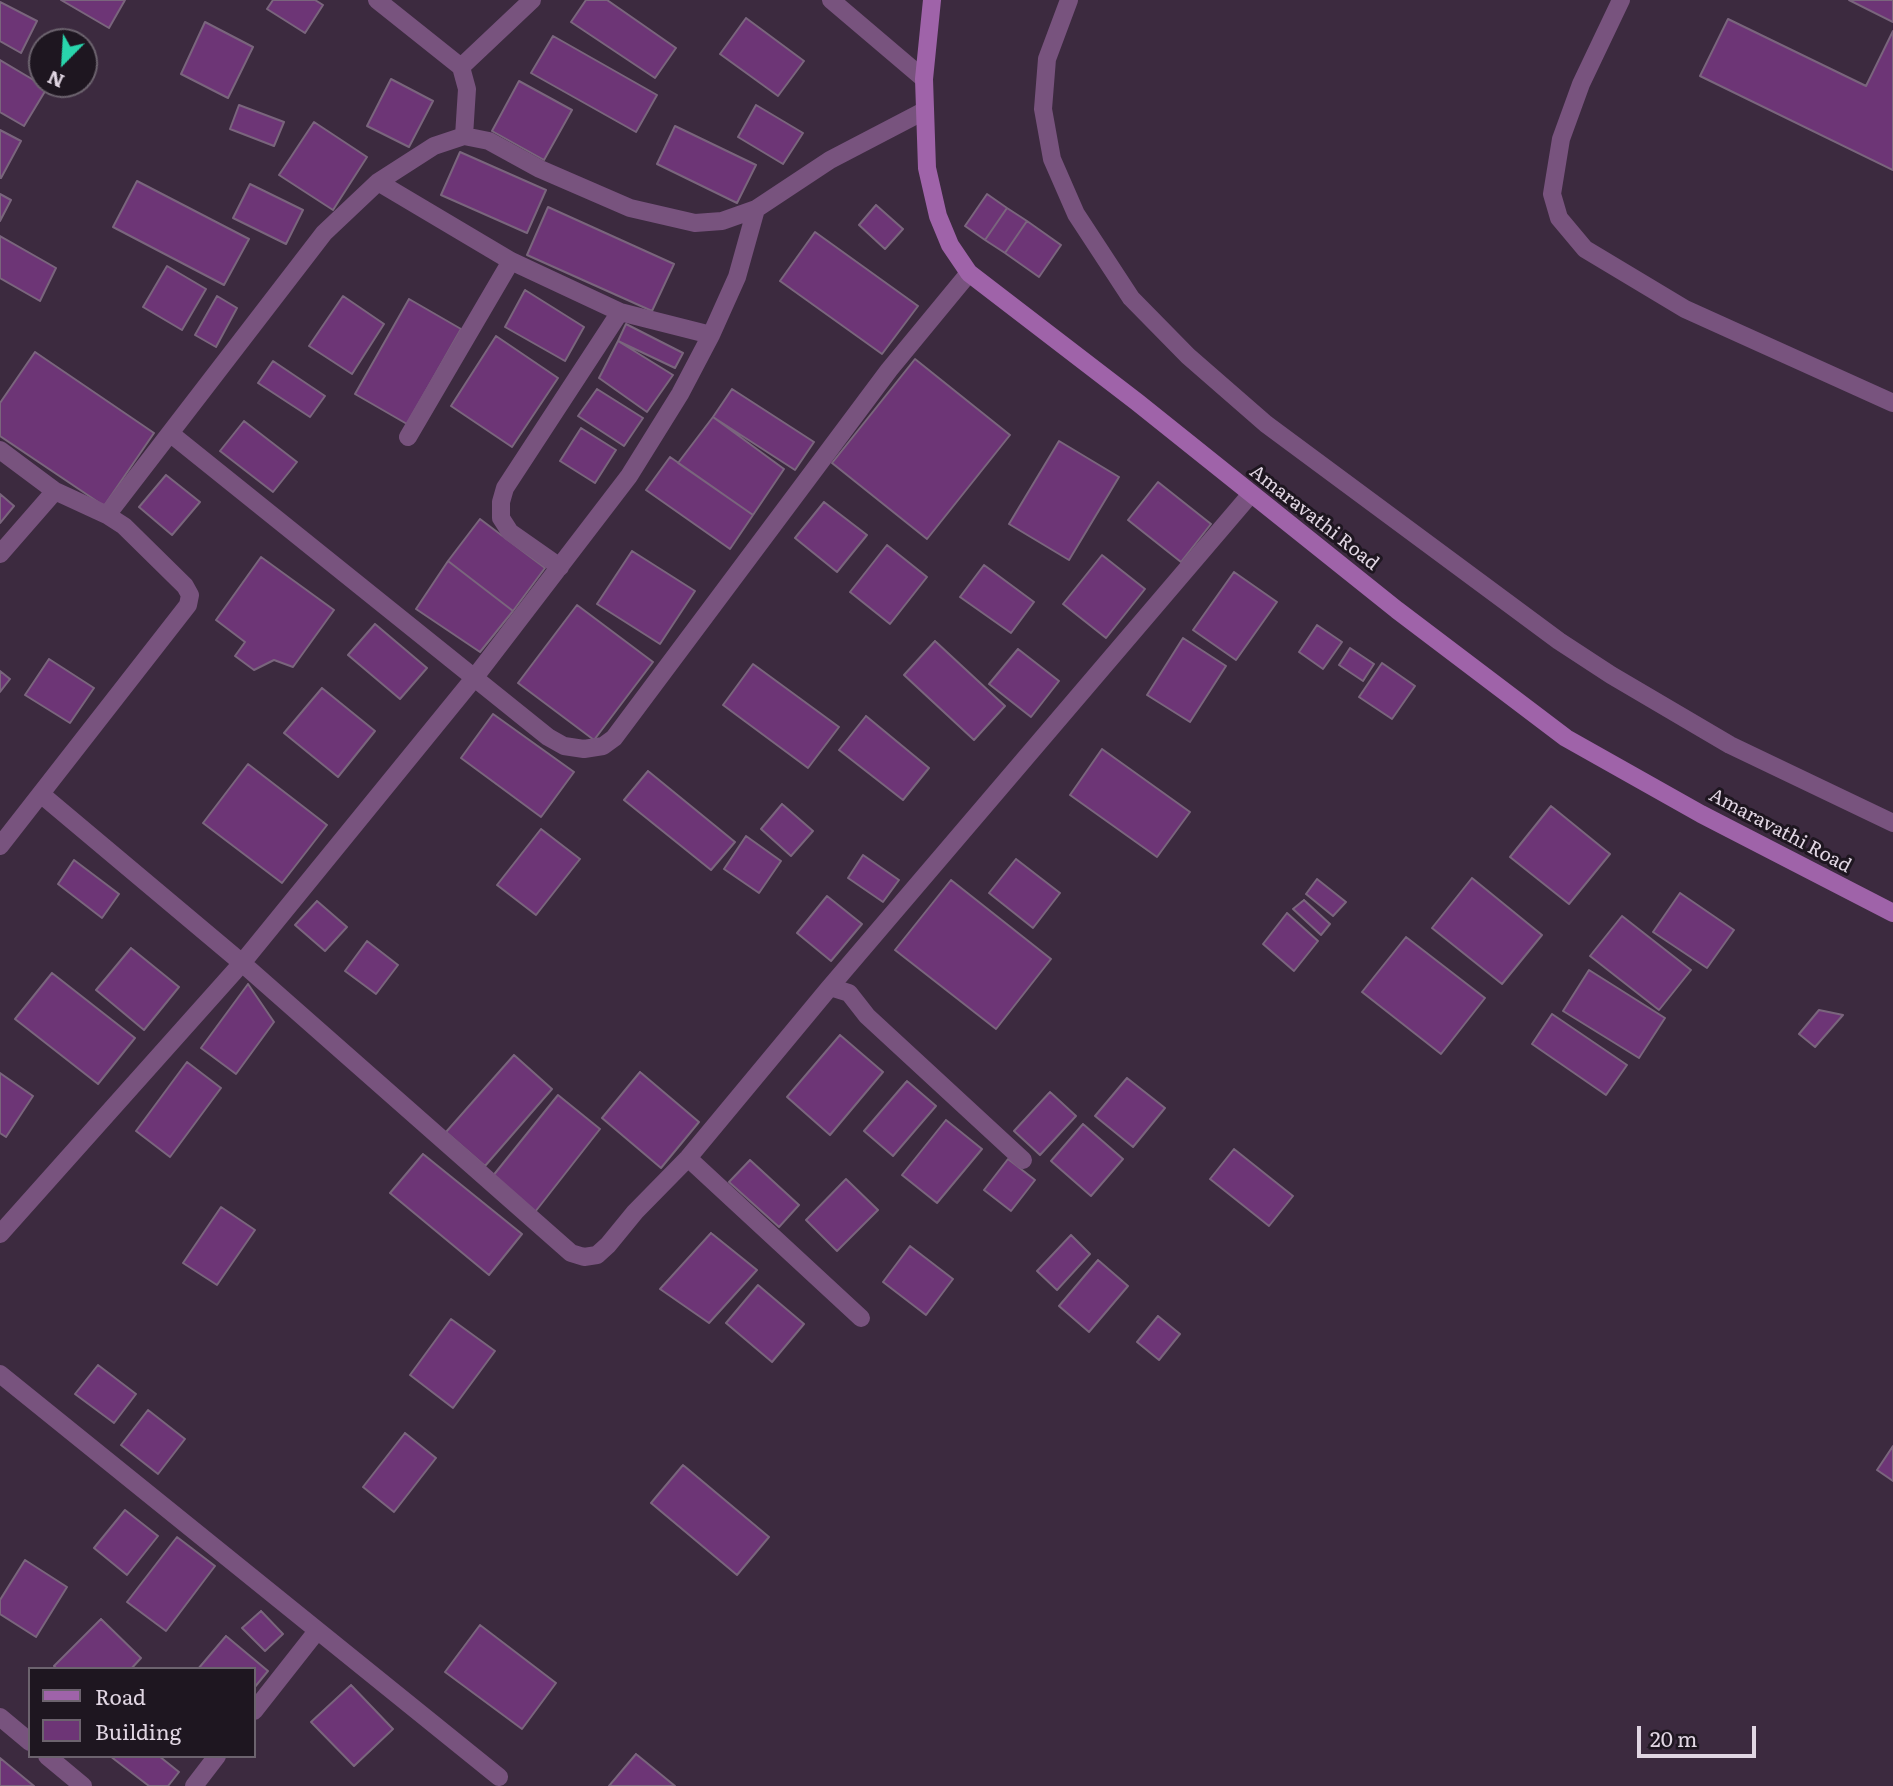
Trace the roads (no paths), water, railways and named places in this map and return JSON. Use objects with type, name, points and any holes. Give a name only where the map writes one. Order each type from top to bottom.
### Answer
[{"type":"main road","name":"Amaravathi Road","points":[[932,0],[924,111],[927,169],[938,216],[950,245],[969,273],[1137,402],[1250,495],[1566,738],[1701,814],[1893,913]]},
{"type":"street","points":[[461,67],[532,0]]},
{"type":"street","points":[[831,0],[925,79]]},
{"type":"street","points":[[1069,0],[1048,59],[1043,109],[1052,159],[1076,214],[1131,298],[1188,356],[1266,424],[1559,641],[1611,676],[1730,745],[1893,823]]},
{"type":"street","points":[[1621,0],[1581,84],[1561,139],[1552,194],[1559,218],[1585,248],[1685,309],[1893,403]]},
{"type":"street","points":[[388,3],[461,67],[467,89],[464,136]]},
{"type":"street","points":[[107,515],[324,233],[378,182],[434,146],[464,136],[489,141],[566,180],[630,208],[666,219],[695,223],[722,221],[756,209],[830,160],[924,111]]},
{"type":"street","points":[[378,182],[511,261],[620,312],[711,335]]},
{"type":"street","points":[[0,1234],[242,963],[475,677],[629,476],[680,394],[711,335],[737,277],[756,209]]},
{"type":"street","points":[[408,437],[511,261]]},
{"type":"street","points":[[171,434],[388,612],[475,677],[548,737],[564,746],[584,749],[603,746],[614,738],[889,370],[969,273]]},
{"type":"street","points":[[561,567],[510,532],[501,517],[501,502],[505,488],[620,312]]},
{"type":"street","points":[[0,450],[55,491],[107,515],[124,526],[185,586],[190,595],[188,605],[0,846]]},
{"type":"street","points":[[0,554],[55,491]]},
{"type":"street","points":[[42,795],[242,963],[571,1253],[584,1257],[597,1255],[688,1158],[830,987],[1250,495]]},
{"type":"street","points":[[830,987],[849,993],[867,1016],[1023,1160]]},
{"type":"street","points":[[688,1158],[861,1318]]},
{"type":"street","points":[[0,1374],[499,1777]]},
{"type":"street","points":[[256,1708],[317,1631]]},
{"type":"street","points":[[0,1717],[28,1740]]},
{"type":"street","points":[[49,1758],[83,1786]]},
{"type":"street","points":[[194,1786],[215,1758]]}]
